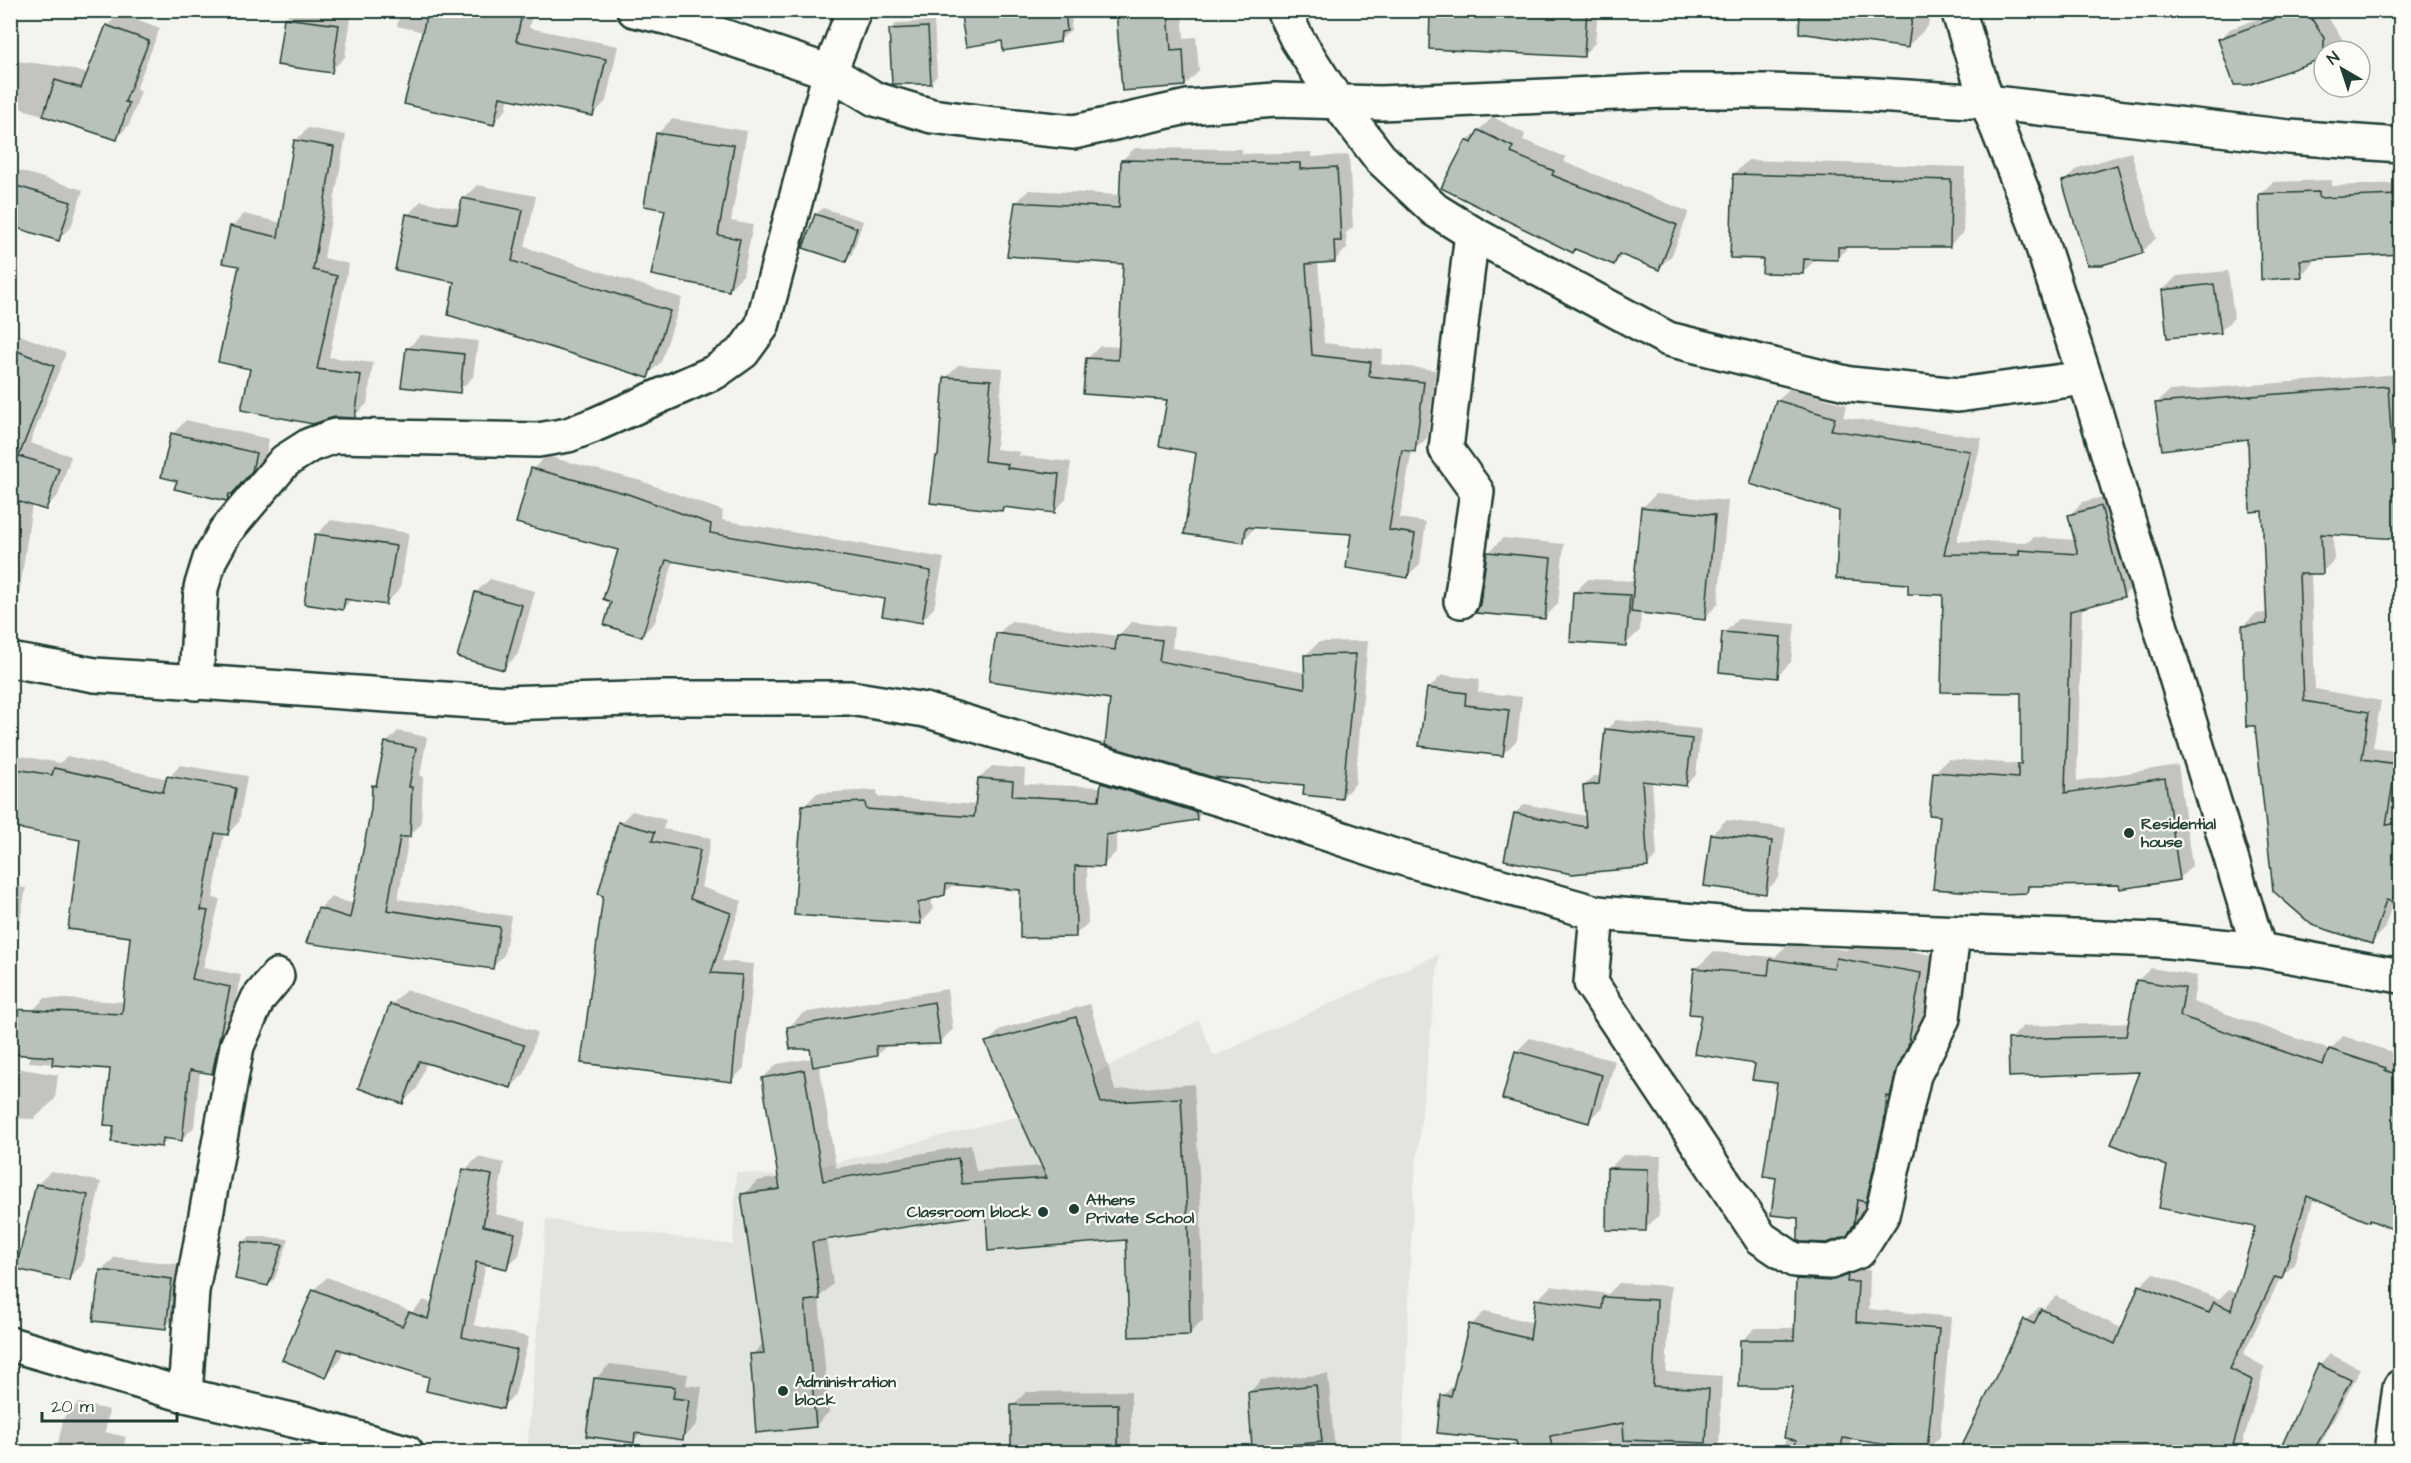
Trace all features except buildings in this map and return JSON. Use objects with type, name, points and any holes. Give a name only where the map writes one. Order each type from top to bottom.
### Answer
[{"type":"street","points":[[634,10],[669,18],[830,72],[875,99],[932,116],[1074,132],[1187,106],[1275,100],[1380,104],[1664,91],[1848,93],[1987,102],[2277,136],[2400,145]]},
{"type":"street","points":[[196,683],[201,588],[210,559],[225,532],[285,461],[310,445],[335,436],[538,440],[568,435],[715,372],[743,352],[762,326],[830,72],[854,10]]},
{"type":"street","points":[[1283,10],[1297,39],[1338,103],[1380,158],[1435,210],[1472,233],[1668,339],[1850,384],[1959,395],[2085,378]]},
{"type":"street","points":[[1958,10],[1987,102],[2035,223],[2085,378],[2259,950]]},
{"type":"street","points":[[1461,601],[1476,492],[1446,449],[1472,233]]},
{"type":"street","points":[[10,660],[95,675],[503,703],[662,698],[850,698],[925,710],[1243,806],[1391,855],[1597,913],[1745,925],[2115,937],[2259,950],[2400,976]]},
{"type":"street","points":[[1597,913],[1591,983],[1761,1238],[1794,1260],[1830,1262],[1859,1251],[1882,1215],[1914,1075],[1943,1018],[1953,933]]},
{"type":"street","points":[[185,1395],[192,1292],[237,1046],[258,999],[277,976]]},
{"type":"street","points":[[10,1344],[185,1395],[309,1424],[406,1452]]},
{"type":"street","points":[[2391,1452],[2400,1388]]},
{"type":"shaded area","name":"Athens Private School","points":[[1439,954],[1413,1198],[1403,1452],[527,1452],[546,1219],[733,1245],[736,1172],[783,1176],[1027,1114],[1119,1060],[1199,1020],[1214,1056]]},
{"type":"place","name":"Residential house","points":[[2129,833]]},
{"type":"place","name":"Athens Private School","points":[[1074,1209]]},
{"type":"place","name":"Classroom block","points":[[1043,1212]]},
{"type":"place","name":"Administration block","points":[[783,1391]]}]
